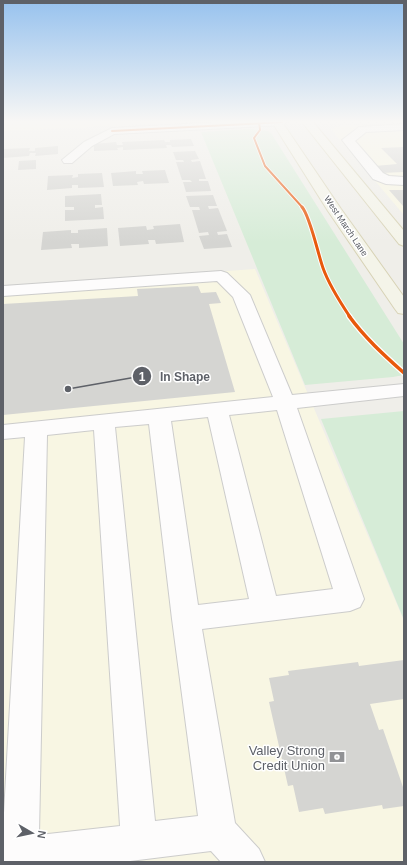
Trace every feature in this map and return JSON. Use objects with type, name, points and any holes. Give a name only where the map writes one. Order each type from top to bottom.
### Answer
[{"type":"main road","name":"West March Lane","points":[[303,162],[335,211],[404,309]]},
{"type":"main road","points":[[340,162],[404,241]]},
{"type":"street","points":[[371,162],[378,176],[386,180],[404,181]]},
{"type":"street","points":[[3,290],[220,276],[241,295],[285,402],[350,599],[186,619]]},
{"type":"street","points":[[3,432],[404,390]]},
{"type":"street","points":[[217,410],[266,610]]},
{"type":"street","points":[[159,416],[186,619],[218,832],[246,862]]},
{"type":"street","points":[[104,421],[139,842]]},
{"type":"street","points":[[36,428],[14,859],[218,832]]},
{"type":"shaded area","points":[[359,162],[404,162],[404,215]]},
{"type":"shaded area","points":[[255,269],[404,621],[404,862],[3,862],[3,287]]},
{"type":"green space","points":[[213,162],[290,162],[404,344],[404,375],[305,385]]},
{"type":"green space","points":[[404,411],[404,620],[321,419]]},
{"type":"building","points":[[19,162],[36,162],[36,169],[18,170]]},
{"type":"building","points":[[176,162],[200,162],[206,179],[199,179],[199,181],[208,181],[211,191],[186,192],[183,182],[192,182],[190,180],[182,180]]},
{"type":"building","points":[[395,162],[404,162],[404,172],[381,173],[375,166],[397,164]]},
{"type":"building","points":[[165,170],[169,183],[144,184],[143,181],[137,182],[138,185],[113,186],[111,173],[136,171],[136,174],[143,174],[142,171]]},
{"type":"building","points":[[102,173],[104,187],[78,188],[78,185],[72,185],[72,188],[47,190],[48,176],[73,175],[72,178],[78,177],[78,174]]},
{"type":"building","points":[[389,190],[404,190],[404,206],[403,206]]},
{"type":"building","points":[[101,194],[102,205],[95,205],[95,208],[103,207],[104,219],[65,221],[65,210],[74,210],[74,207],[65,207],[65,196]]},
{"type":"building","points":[[213,195],[217,206],[208,206],[209,209],[218,208],[227,231],[217,232],[218,235],[227,234],[232,247],[204,249],[199,236],[209,235],[208,232],[199,233],[192,210],[200,210],[199,207],[190,207],[186,196]]},
{"type":"building","points":[[180,224],[184,242],[156,244],[155,240],[148,240],[149,244],[120,246],[118,228],[146,226],[147,230],[154,229],[153,226]]},
{"type":"building","points":[[107,228],[108,246],[79,248],[79,244],[71,244],[72,248],[41,250],[43,232],[71,230],[71,233],[78,233],[78,230]]},
{"type":"building","points":[[198,286],[201,293],[216,292],[221,303],[209,304],[235,392],[3,415],[3,304],[138,296],[137,289]]},
{"type":"building","name":"Valley Strong Credit Union","points":[[404,660],[404,699],[370,704],[379,730],[383,729],[404,790],[404,806],[383,809],[382,805],[325,814],[323,808],[299,812],[293,785],[288,786],[269,702],[274,701],[269,678],[289,675],[288,671],[358,662],[359,666]]},
{"type":"cycle path","points":[[264,162],[265,166],[304,209],[323,269],[339,301],[360,331],[381,353],[404,373]]},
{"type":"place","name":"In Shape","points":[[68,389]]},
{"type":"place","name":"Valley Strong Credit Union","points":[[337,757]]}]
